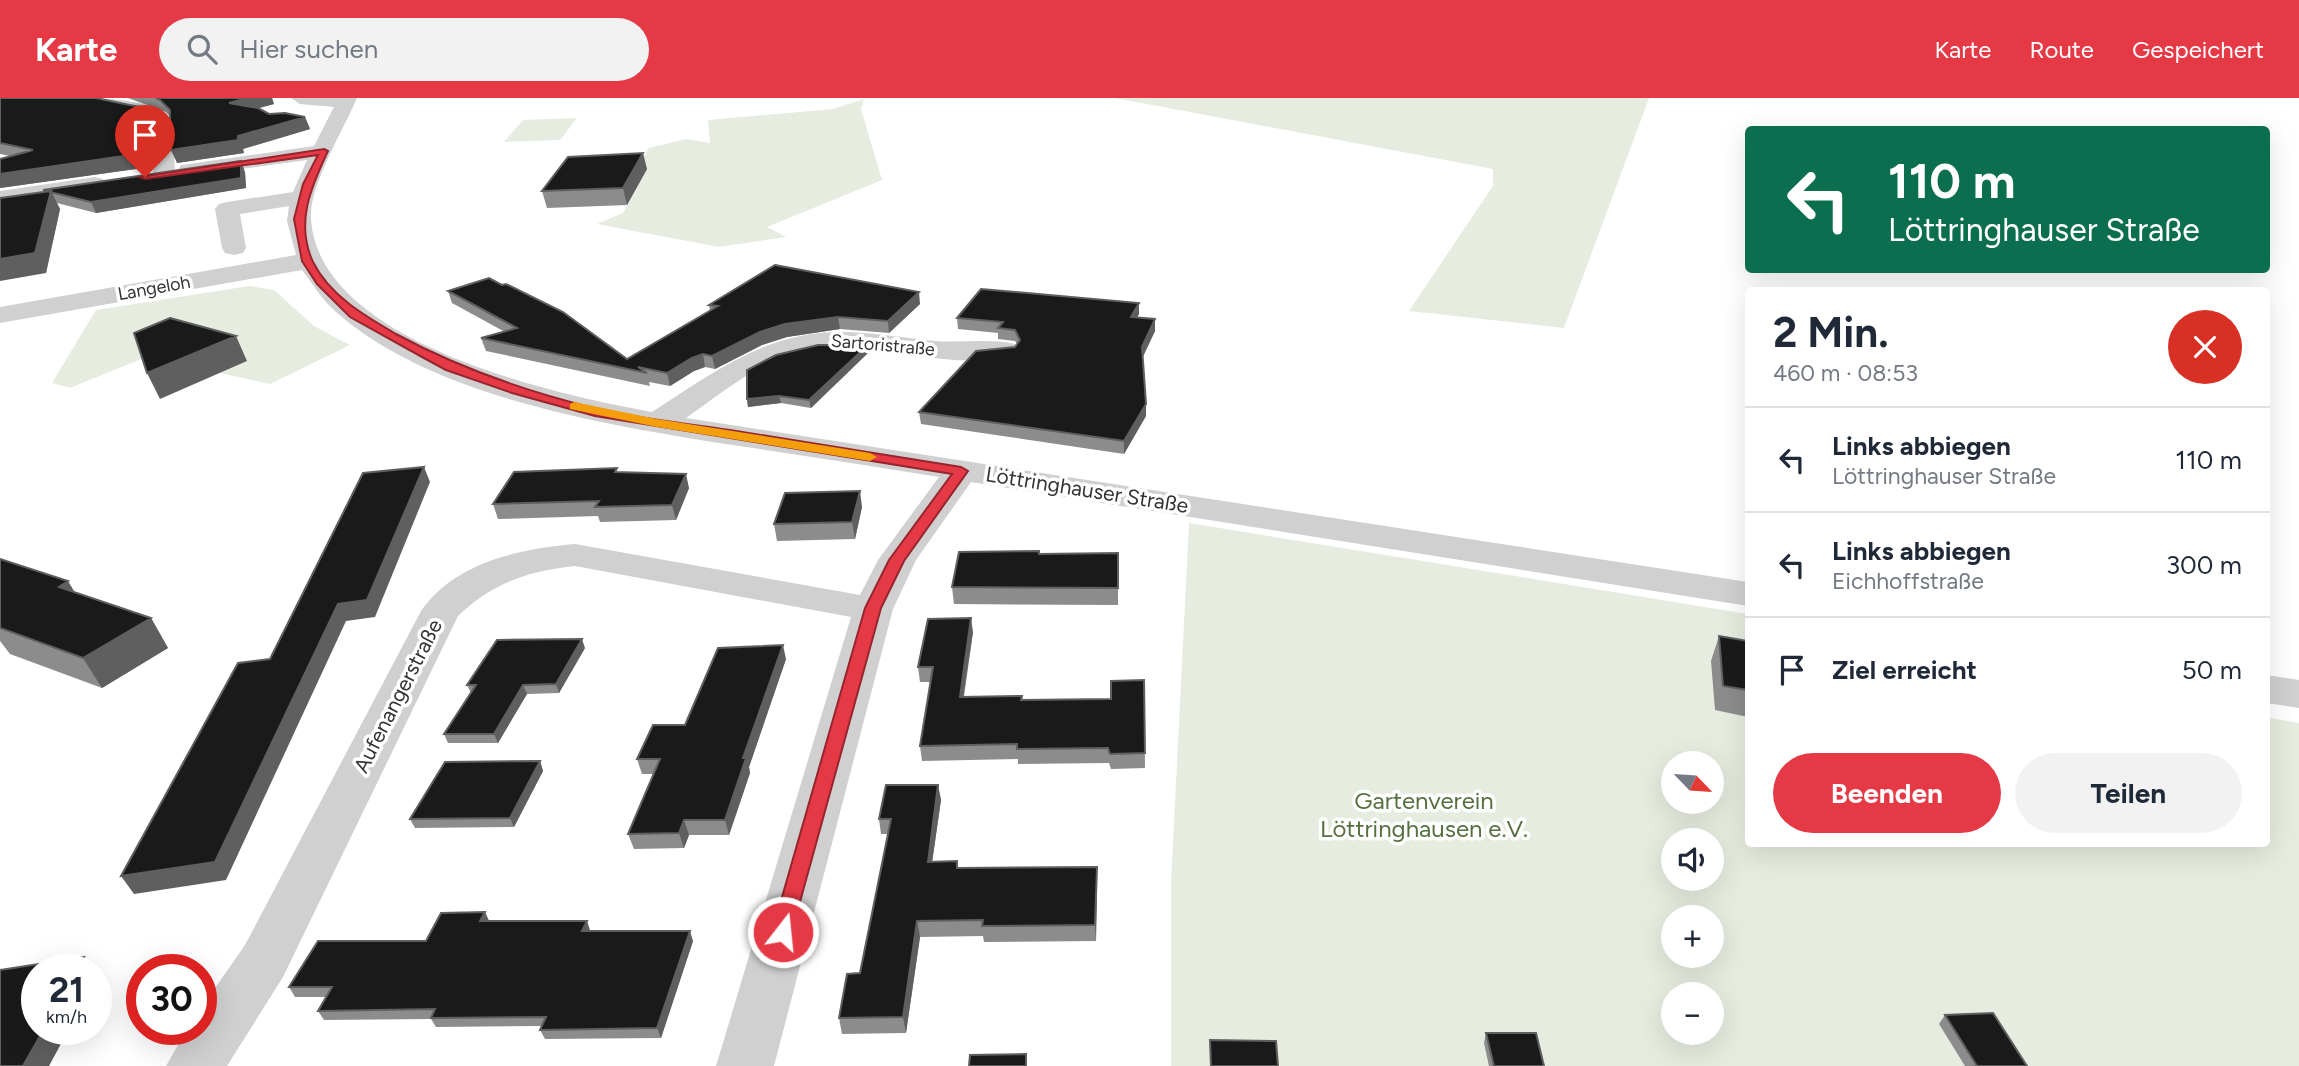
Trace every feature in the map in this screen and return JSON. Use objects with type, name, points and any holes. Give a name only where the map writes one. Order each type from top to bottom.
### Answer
[{"type":"street","points":[[84,98],[152,113],[163,122],[164,174]]},
{"type":"street","points":[[298,107],[345,105]]},
{"type":"street","name":"Löttringhauser Straße","points":[[345,105],[303,197],[298,219],[307,261],[321,281],[354,315],[377,330],[451,367],[517,390],[595,412],[657,423],[1745,593]]},
{"type":"street","points":[[138,178],[324,151]]},
{"type":"street","points":[[254,161],[258,186]]},
{"type":"street","points":[[0,198],[114,181]]},
{"type":"street","points":[[234,248],[227,209],[303,197]]},
{"type":"street","name":"Langeloh","points":[[0,315],[307,261]]},
{"type":"street","name":"Sartoristraße","points":[[657,423],[745,366],[780,349],[822,340],[869,341],[941,351],[1005,350]]},
{"type":"street","points":[[745,1066],[873,608],[897,560],[961,471]]},
{"type":"street","name":"Aufenangerstraße","points":[[195,1066],[264,961],[441,611],[462,589],[503,568],[537,558],[575,555],[873,608]]},
{"type":"street","points":[[2270,690],[2299,694]]},
{"type":"green space","points":[[1115,98],[1649,98],[1564,328],[1409,311],[1493,186],[1493,169]]},
{"type":"green space","points":[[864,99],[861,109],[882,180],[767,227],[786,237],[719,247],[597,224],[623,213],[647,169],[642,159],[649,148],[686,139],[710,143],[708,120],[833,109]]},
{"type":"green space","points":[[577,118],[560,140],[504,142],[523,120]]},
{"type":"green space","points":[[249,286],[274,290],[314,326],[350,345],[270,384],[220,373],[246,361],[188,340],[70,388],[52,383],[96,310]]},
{"type":"green space","name":"Gartenverein Löttringhausen e.V.","points":[[1189,523],[1745,614],[1745,847],[2270,847],[2270,718],[2299,723],[2299,1066],[1171,1066],[1171,882]]},
{"type":"building","points":[[0,98],[96,98],[139,107],[145,113],[144,153],[0,174],[0,159],[33,150],[0,143]]},
{"type":"building","points":[[156,98],[247,98],[229,103],[258,108],[269,114],[285,113],[305,117],[238,136],[238,140],[171,150],[170,110]]},
{"type":"building","points":[[643,153],[623,188],[542,191],[568,157]]},
{"type":"building","points":[[241,161],[241,178],[91,202],[43,190]]},
{"type":"building","points":[[51,191],[35,253],[0,259],[0,198]]},
{"type":"building","points":[[775,265],[919,292],[888,321],[838,317],[785,324],[760,332],[712,356],[703,354],[692,358],[667,373],[638,367],[647,373],[481,338],[517,328],[448,291],[489,278],[502,285],[506,284],[563,312],[627,359],[718,306],[709,305]]},
{"type":"building","points":[[981,289],[1139,303],[1131,317],[1155,319],[1142,347],[1146,404],[1124,441],[919,412],[976,351],[1015,347],[1020,340],[1015,330],[998,328],[1003,322],[957,318]]},
{"type":"building","points":[[170,318],[236,336],[147,373],[134,333]]},
{"type":"building","points":[[818,345],[868,345],[809,400],[779,396],[747,399],[747,370],[776,355]]},
{"type":"building","points":[[424,467],[367,600],[338,604],[215,862],[121,876],[238,663],[270,659],[363,473]]},
{"type":"building","points":[[617,468],[615,472],[686,474],[672,505],[595,507],[599,501],[493,504],[514,472]]},
{"type":"building","points":[[860,491],[852,522],[774,524],[785,493]]},
{"type":"building","points":[[1039,551],[1039,554],[1118,553],[1118,588],[952,587],[959,552]]},
{"type":"building","points":[[0,559],[68,581],[59,587],[151,618],[83,658],[0,628]]},
{"type":"building","points":[[971,618],[960,697],[1022,696],[1021,700],[1111,699],[1111,681],[1144,680],[1145,753],[1110,754],[1108,748],[1017,749],[1017,744],[920,746],[933,667],[918,667],[928,619]]},
{"type":"building","points":[[1719,636],[1745,640],[1745,690],[1723,686]]},
{"type":"building","points":[[582,639],[556,684],[523,685],[494,734],[444,734],[476,685],[467,685],[497,640]]},
{"type":"building","points":[[783,645],[743,758],[746,758],[725,820],[684,820],[679,833],[628,834],[660,759],[637,759],[653,725],[685,725],[718,648]]},
{"type":"building","points":[[540,761],[510,818],[410,819],[445,762]]},
{"type":"building","points":[[886,785],[938,785],[928,862],[957,861],[957,868],[1097,867],[1095,925],[982,926],[983,920],[917,921],[903,1017],[839,1018],[847,974],[860,973],[891,819],[879,819]]},
{"type":"building","points":[[485,912],[480,921],[587,921],[582,931],[690,931],[657,1028],[540,1030],[546,1017],[431,1018],[435,1009],[318,1011],[332,987],[289,987],[318,941],[426,941],[441,913]]},
{"type":"building","points":[[21,967],[21,1045],[35,1045],[23,1066],[0,1066],[0,970]]},
{"type":"building","points":[[1993,1013],[2027,1066],[1977,1066],[1945,1015]]},
{"type":"building","points":[[1486,1033],[1536,1033],[1544,1066],[1494,1066]]},
{"type":"building","points":[[1210,1040],[1276,1041],[1278,1066],[1211,1066]]},
{"type":"building","points":[[1026,1054],[1026,1066],[969,1066],[970,1055]]},
{"type":"slow traffic","points":[[574,406],[657,423],[870,457]]},
{"type":"route","points":[[145,177],[324,151],[303,197],[298,219],[307,261],[336,299],[354,315],[426,355],[451,367],[517,390],[595,412],[961,471],[897,560],[873,608],[783,932]]}]
